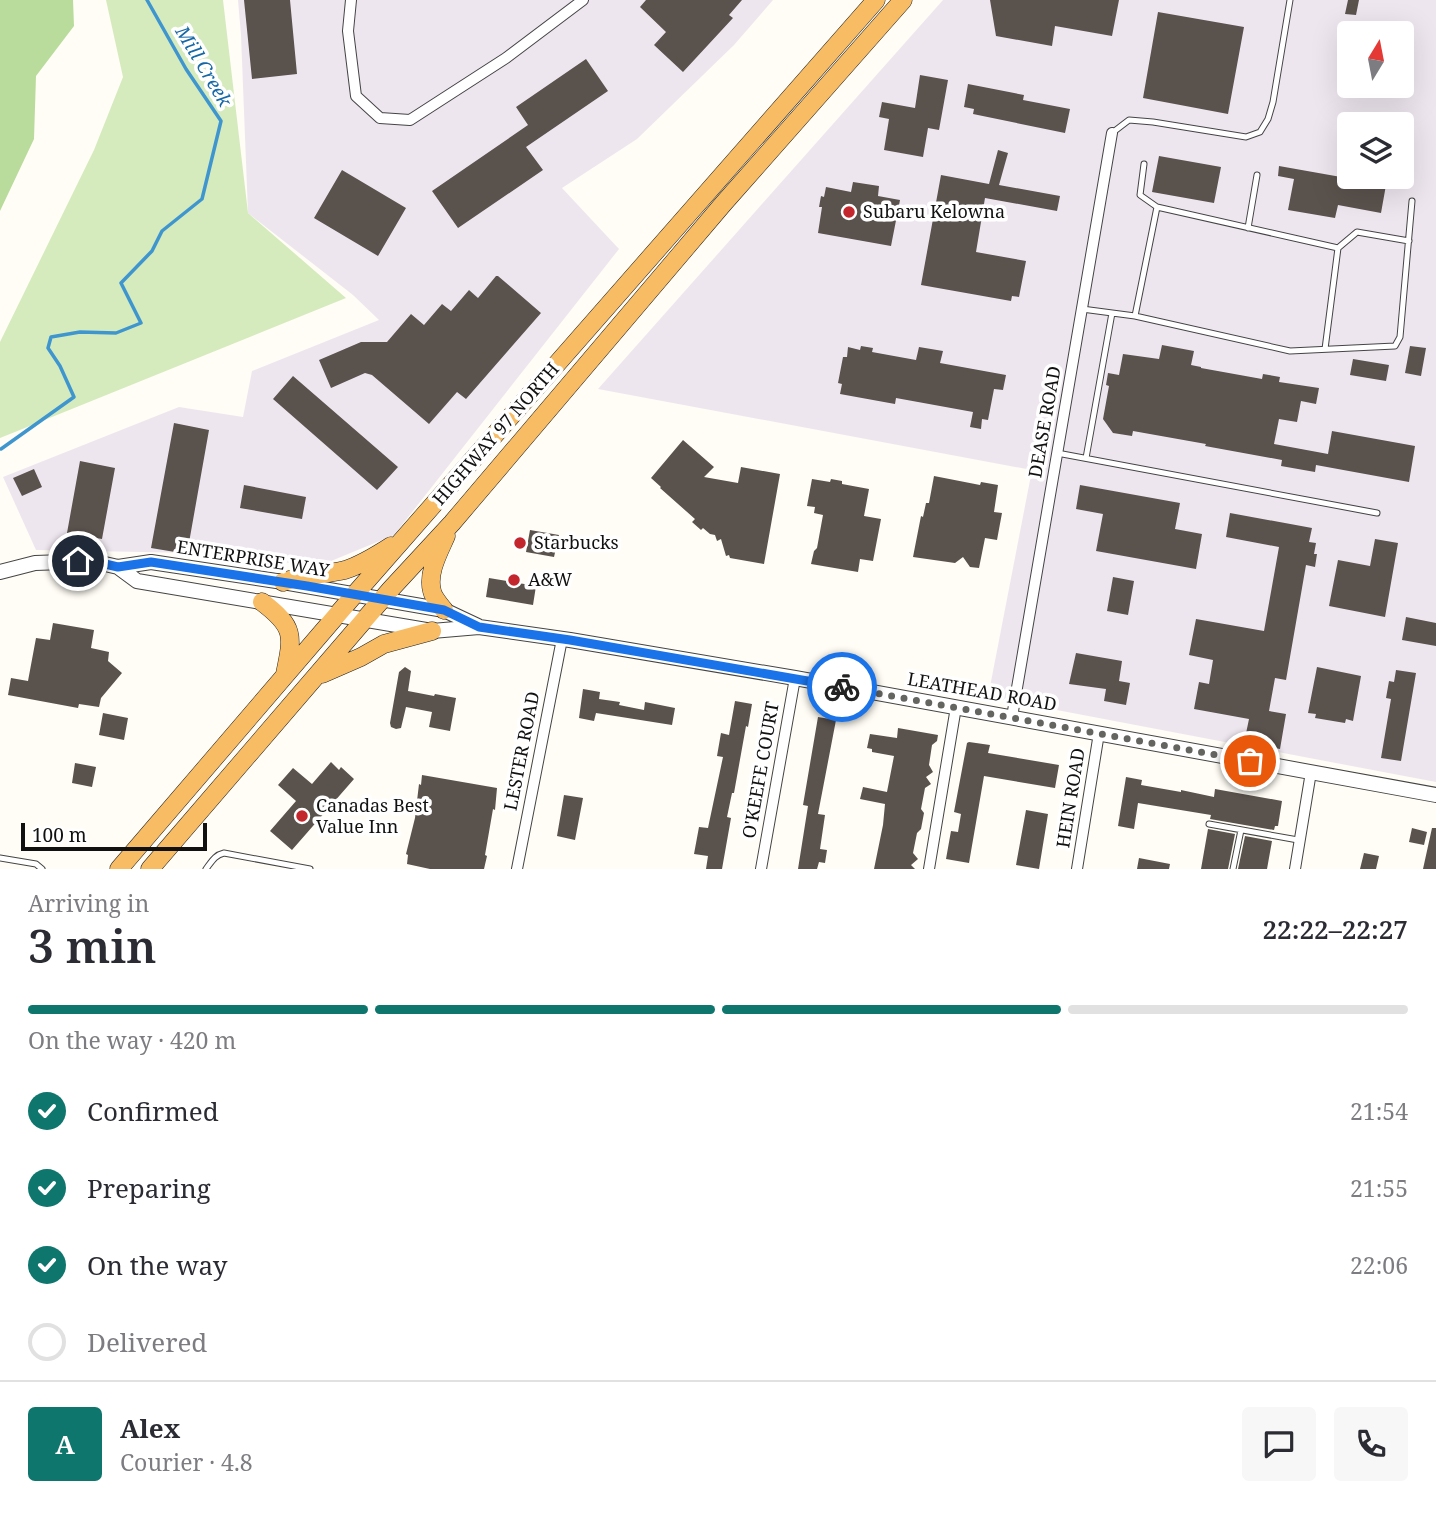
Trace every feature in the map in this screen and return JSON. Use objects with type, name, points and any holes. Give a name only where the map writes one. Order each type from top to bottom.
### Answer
[{"type":"highway","name":"HIGHWAY 97 NORTH","points":[[119,869],[355,594],[876,0]]},
{"type":"highway","name":"HIGHWAY 97 NORTH","points":[[150,869],[903,0]]},
{"type":"highway","points":[[444,610],[432,592],[433,567],[452,523]]},
{"type":"highway","points":[[283,582],[298,576],[349,569],[403,540]]},
{"type":"highway","points":[[262,602],[280,615],[288,626],[290,648],[284,677]]},
{"type":"highway","points":[[316,677],[384,644],[432,631]]},
{"type":"street","points":[[351,0],[348,31],[356,96],[380,118],[410,120],[506,58],[583,0]]},
{"type":"street","name":"DEASE ROAD","points":[[1012,718],[1112,133]]},
{"type":"street","name":"ENTERPRISE WAY","points":[[0,572],[35,563],[63,561],[92,561],[118,567],[151,562],[383,600]]},
{"type":"street","name":"ENTERPRISE WAY","points":[[118,567],[136,582],[338,615]]},
{"type":"street","name":"LEATHEAD ROAD","points":[[383,600],[444,610],[479,627]]},
{"type":"street","name":"LEATHEAD ROAD","points":[[338,615],[432,631],[479,627],[562,639],[795,678],[1436,795]]},
{"type":"street","name":"LESTER ROAD","points":[[517,869],[562,639]]},
{"type":"street","name":"O'KEEFE COURT","points":[[761,869],[795,678]]},
{"type":"street","points":[[929,869],[956,707]]},
{"type":"street","name":"HEIN ROAD","points":[[1077,869],[1099,733]]},
{"type":"street","points":[[1294,869],[1311,772]]},
{"type":"lane","points":[[1112,133],[1129,120],[1247,137],[1260,132],[1268,120],[1273,102],[1290,0]]},
{"type":"lane","points":[[1144,164],[1140,195],[1157,208],[1338,248]]},
{"type":"lane","points":[[1248,228],[1257,175]]},
{"type":"lane","points":[[1082,309],[1135,316],[1290,351],[1395,346],[1400,337],[1412,201]]},
{"type":"lane","points":[[1135,316],[1157,208]]},
{"type":"lane","points":[[1325,349],[1338,248],[1357,232],[1409,241]]},
{"type":"lane","points":[[1086,458],[1112,313]]},
{"type":"lane","points":[[1057,453],[1377,513]]},
{"type":"lane","points":[[1209,824],[1299,841]]},
{"type":"lane","points":[[1233,869],[1241,830]]},
{"type":"lane","points":[[206,869],[213,858],[224,853],[310,869]]},
{"type":"lane","points":[[0,858],[36,864],[42,869]]},
{"type":"shaded area","points":[[238,0],[773,0],[734,45],[637,139],[562,188],[619,249],[394,535],[319,566],[194,553],[36,550],[3,477],[179,407],[243,417],[252,371],[379,320],[353,295],[248,213]]},
{"type":"shaded area","points":[[943,0],[1436,0],[1436,782],[988,697],[1032,470],[598,389]]},
{"type":"green space","points":[[0,0],[73,0],[74,26],[36,76],[34,139],[0,211]]},
{"type":"green space","points":[[106,0],[223,0],[248,213],[346,298],[0,438],[0,342],[94,150],[123,77]]},
{"type":"building","points":[[244,0],[290,0],[297,74],[252,79]]},
{"type":"building","points":[[646,0],[742,0],[729,15],[733,18],[683,72],[654,45],[666,32],[640,7]]},
{"type":"building","points":[[990,0],[1119,0],[1112,36],[1055,26],[1052,46],[996,36]]},
{"type":"building","points":[[1348,0],[1359,0],[1356,15],[1345,14]]},
{"type":"building","points":[[1158,12],[1244,27],[1228,114],[1143,98]]},
{"type":"building","points":[[586,59],[608,91],[526,147],[543,170],[458,228],[432,191],[528,125],[516,107]]},
{"type":"building","points":[[920,75],[948,80],[939,130],[928,128],[923,157],[884,150],[889,119],[879,117],[882,102],[915,108]]},
{"type":"building","points":[[968,84],[1024,95],[1023,100],[1070,109],[1065,133],[973,114],[974,109],[964,107]]},
{"type":"building","points":[[998,150],[1008,153],[999,185],[1060,196],[1057,211],[985,198],[976,252],[1026,261],[1019,297],[1012,296],[1011,301],[921,285],[941,175],[989,184]]},
{"type":"building","points":[[1159,156],[1221,167],[1214,203],[1152,192]]},
{"type":"building","points":[[1279,166],[1337,176],[1337,189],[1385,189],[1381,213],[1338,205],[1335,218],[1288,210],[1294,179],[1278,176]]},
{"type":"building","points":[[342,170],[406,208],[378,256],[314,218]]},
{"type":"building","points":[[853,182],[879,186],[878,196],[900,200],[891,246],[818,233],[822,207],[819,207],[826,187],[851,192]]},
{"type":"building","points":[[496,276],[541,313],[466,399],[457,392],[429,424],[372,375],[365,373],[331,388],[319,360],[361,342],[387,342],[411,314],[424,325],[442,304],[451,311],[469,290],[478,298]]},
{"type":"building","points":[[1162,345],[1194,351],[1191,365],[1201,368],[1262,379],[1263,374],[1280,377],[1279,382],[1319,388],[1316,404],[1301,401],[1297,422],[1279,419],[1274,444],[1328,454],[1332,431],[1415,446],[1409,482],[1316,465],[1315,472],[1281,466],[1282,460],[1205,446],[1206,444],[1133,431],[1132,436],[1113,433],[1103,419],[1109,386],[1106,385],[1108,373],[1119,375],[1123,354],[1159,359]]},
{"type":"building","points":[[861,346],[873,348],[872,352],[916,360],[919,347],[943,351],[940,363],[1006,375],[1003,390],[994,389],[988,420],[982,419],[981,429],[970,427],[973,412],[896,398],[895,404],[840,394],[842,384],[838,383],[843,357],[847,357],[848,347],[860,350]]},
{"type":"building","points":[[1410,346],[1426,348],[1421,376],[1405,373]]},
{"type":"building","points":[[1353,359],[1389,365],[1386,381],[1350,375]]},
{"type":"building","points":[[293,376],[398,467],[377,490],[273,399]]},
{"type":"building","points":[[174,423],[209,430],[187,554],[151,548]]},
{"type":"building","points":[[683,440],[714,467],[704,477],[738,483],[741,467],[780,474],[764,564],[726,556],[721,539],[717,541],[715,535],[703,528],[701,530],[692,522],[695,519],[651,478]]},
{"type":"building","points":[[80,461],[115,468],[102,539],[67,533]]},
{"type":"building","points":[[34,469],[42,487],[22,496],[13,478]]},
{"type":"building","points":[[934,476],[980,485],[981,482],[998,485],[994,512],[1002,513],[997,540],[985,538],[979,568],[970,567],[963,557],[955,563],[913,557],[921,516],[923,517],[926,503],[929,503]]},
{"type":"building","points":[[812,479],[830,482],[831,479],[869,489],[864,516],[881,519],[873,561],[860,559],[858,572],[811,564],[823,515],[814,513],[815,507],[807,506]]},
{"type":"building","points":[[244,485],[306,497],[302,519],[240,508]]},
{"type":"building","points":[[1080,485],[1180,503],[1175,529],[1202,534],[1196,569],[1096,551],[1103,514],[1076,509]]},
{"type":"building","points":[[1230,513],[1312,528],[1309,542],[1316,543],[1315,567],[1306,565],[1286,680],[1275,678],[1269,711],[1286,714],[1280,749],[1244,743],[1249,719],[1194,709],[1199,682],[1209,684],[1213,660],[1189,655],[1196,619],[1264,631],[1279,547],[1226,537]]},
{"type":"building","points":[[530,530],[559,535],[554,557],[526,552]]},
{"type":"building","points":[[1375,539],[1398,543],[1385,617],[1329,606],[1338,560],[1370,566]]},
{"type":"building","points":[[1113,577],[1134,581],[1128,615],[1107,611]]},
{"type":"building","points":[[489,578],[536,586],[533,605],[486,597]]},
{"type":"building","points":[[1406,617],[1436,623],[1436,646],[1402,640]]},
{"type":"building","points":[[53,623],[94,630],[91,648],[109,652],[108,661],[122,673],[101,698],[99,707],[79,704],[78,708],[8,695],[11,678],[28,681],[36,638],[50,640]]},
{"type":"building","points":[[1076,653],[1122,661],[1119,681],[1130,683],[1126,705],[1104,701],[1106,689],[1069,684]]},
{"type":"building","points":[[405,667],[411,671],[408,691],[456,698],[450,731],[429,727],[432,712],[406,707],[401,728],[391,727],[399,672]]},
{"type":"building","points":[[1317,667],[1361,676],[1353,721],[1346,719],[1345,723],[1315,718],[1316,714],[1308,713]]},
{"type":"building","points":[[1396,670],[1416,673],[1401,761],[1381,758],[1391,699],[1386,698],[1389,681],[1394,682]]},
{"type":"building","points":[[583,689],[600,692],[599,699],[620,702],[619,705],[644,710],[645,702],[675,708],[672,725],[596,713],[594,721],[579,718]]},
{"type":"building","points":[[735,701],[752,704],[727,817],[731,818],[722,869],[706,869],[708,856],[694,854],[699,827],[708,828],[723,757],[717,756],[721,733],[729,735]]},
{"type":"building","points":[[103,713],[128,718],[124,740],[99,735]]},
{"type":"building","points":[[818,717],[836,720],[818,814],[825,815],[820,849],[827,850],[825,863],[819,862],[817,869],[798,869],[808,806],[803,805]]},
{"type":"building","points":[[898,728],[938,735],[937,741],[932,745],[929,765],[933,772],[926,777],[931,784],[925,788],[921,809],[924,813],[913,853],[918,859],[911,865],[915,869],[874,869],[885,804],[860,799],[863,787],[887,792],[894,756],[872,752],[872,749],[867,748],[870,734],[897,738]]},
{"type":"building","points":[[969,742],[990,745],[988,753],[1059,765],[1055,788],[984,776],[969,863],[946,859],[951,831],[958,832],[961,814],[954,812]]},
{"type":"building","name":"Canadas Best Value Inn","points":[[331,762],[354,779],[292,850],[270,831],[296,801],[278,785],[293,768],[312,784]]},
{"type":"building","points":[[75,763],[96,767],[92,787],[72,783]]},
{"type":"building","points":[[422,775],[497,788],[484,869],[430,869],[407,864],[406,854]]},
{"type":"building","points":[[1126,777],[1142,780],[1141,785],[1181,792],[1214,797],[1215,789],[1282,801],[1278,826],[1275,826],[1274,830],[1210,819],[1211,815],[1138,803],[1134,829],[1118,826]]},
{"type":"building","points":[[564,795],[583,798],[575,840],[557,836]]},
{"type":"building","points":[[1026,810],[1048,814],[1039,869],[1016,865]]},
{"type":"building","points":[[1412,828],[1427,832],[1424,845],[1409,842]]},
{"type":"building","points":[[1432,828],[1436,828],[1436,869],[1423,869]]},
{"type":"building","points":[[1208,829],[1235,834],[1228,869],[1201,869]]},
{"type":"building","points":[[1245,836],[1272,841],[1267,869],[1238,869]]},
{"type":"building","points":[[1364,853],[1379,856],[1376,869],[1360,869]]},
{"type":"building","points":[[1139,858],[1170,864],[1169,869],[1137,869]]},
{"type":"waterway","name":"Mill Creek","points":[[1,449],[74,397],[60,366],[48,348],[51,337],[80,332],[116,333],[141,323],[121,283],[152,251],[162,231],[202,199],[221,121],[186,69],[147,0]]},
{"type":"way so far","points":[[842,687],[1250,761]]},
{"type":"place","name":"Subaru Kelowna","points":[[849,212]]},
{"type":"place","name":"Starbucks","points":[[520,543]]},
{"type":"place","name":"A&W","points":[[514,580]]},
{"type":"place","name":"Canadas Best Value Inn","points":[[302,816]]},
{"type":"route","points":[[78,561],[118,567],[151,562],[307,586],[444,610],[479,627],[842,687]]}]
